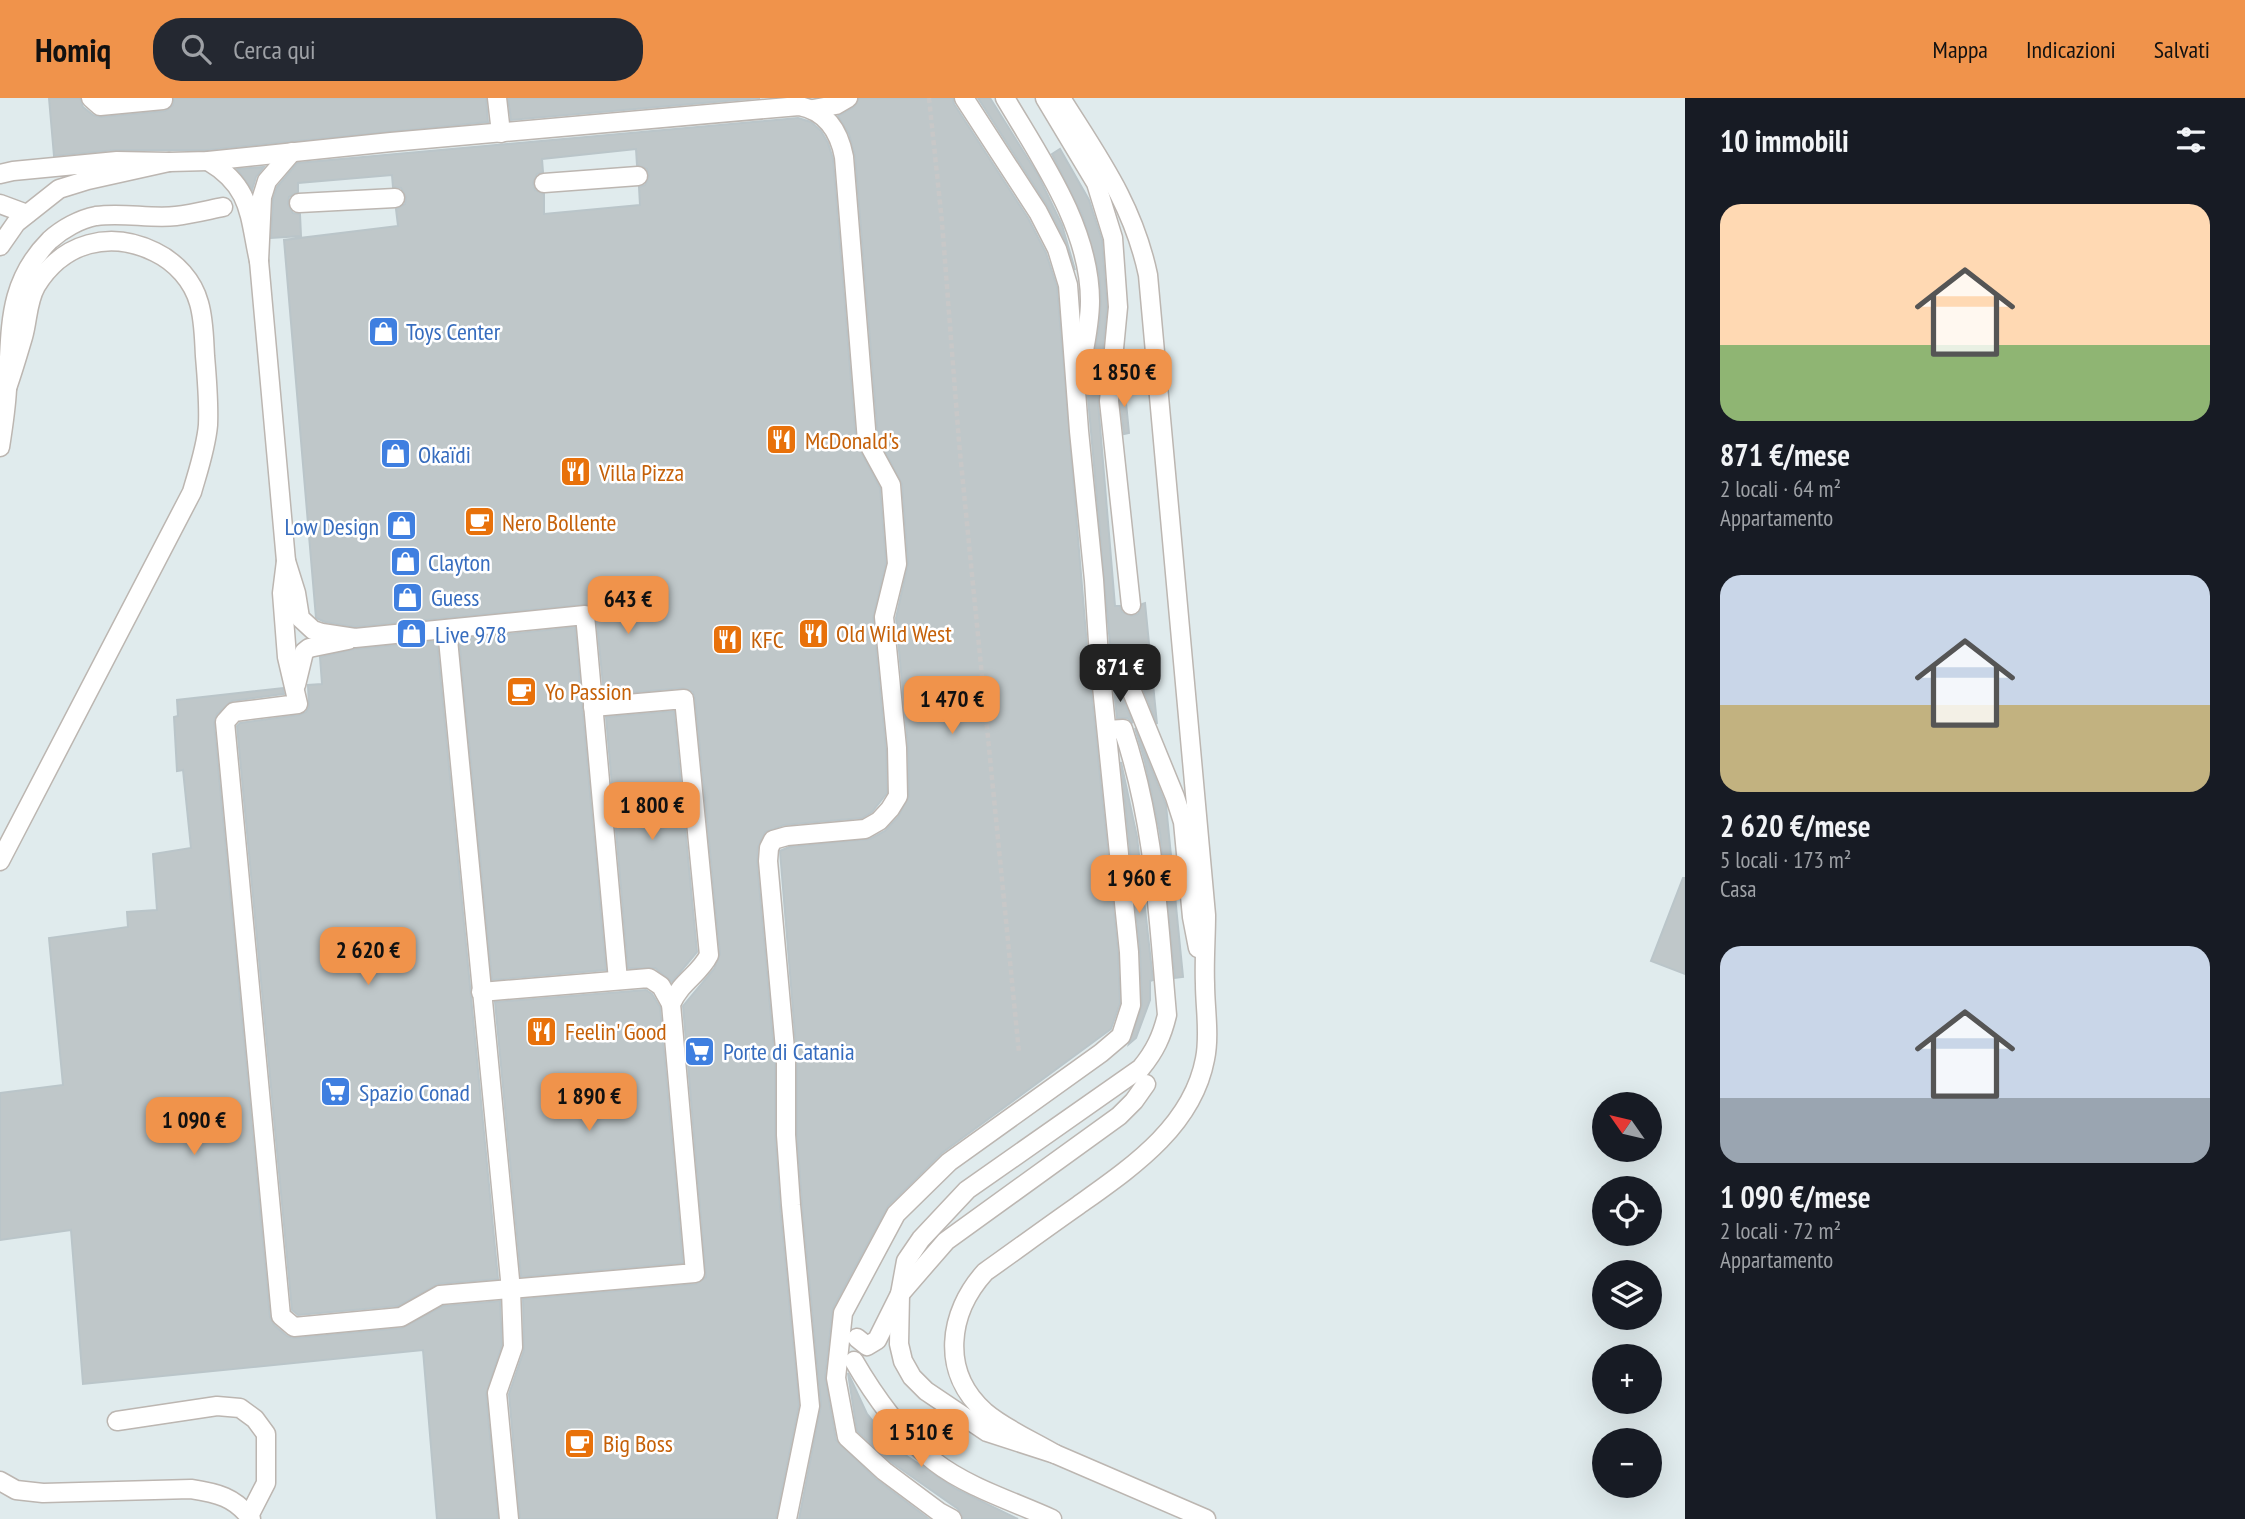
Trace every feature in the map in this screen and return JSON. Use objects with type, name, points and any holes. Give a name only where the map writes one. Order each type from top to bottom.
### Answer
[{"type":"lane","points":[[91,98],[100,106],[163,100]]},
{"type":"lane","points":[[497,98],[500,133]]},
{"type":"lane","points":[[952,1519],[884,1471],[847,1437],[836,1378],[842,1312],[896,1214],[949,1162],[1121,1036],[1131,1005],[1129,952],[1099,657],[1068,285],[1058,248],[1038,212],[964,98]]},
{"type":"lane","points":[[1005,98],[1062,201],[1088,269],[1090,302],[1076,390]]},
{"type":"lane","points":[[1045,98],[1096,184],[1113,238],[1118,307],[1109,401],[1131,605]]},
{"type":"lane","points":[[1055,1454],[993,1417],[970,1395],[955,1360],[954,1340],[963,1302],[985,1272],[1135,1164],[1183,1112],[1199,1081],[1206,1057],[1206,915],[1147,275],[1139,238],[1126,205],[1061,98]]},
{"type":"lane","points":[[813,109],[840,100]]},
{"type":"lane","points":[[0,174],[12,170],[117,161],[208,161],[500,133],[720,105],[799,106],[813,109],[830,122],[841,140],[867,441],[891,485],[897,564],[884,617],[897,748],[898,796],[879,821],[865,829],[787,836],[773,840],[769,848],[786,1060],[785,1103],[789,1177],[810,1406],[787,1519]]},
{"type":"lane","points":[[259,261],[262,197],[267,181],[292,152]]},
{"type":"lane","points":[[208,161],[244,193],[259,261],[286,561],[300,618],[305,624],[322,633],[355,638]]},
{"type":"lane","points":[[0,246],[16,223],[59,189],[169,162]]},
{"type":"lane","points":[[544,183],[638,176]]},
{"type":"lane","points":[[299,202],[395,198]]},
{"type":"lane","points":[[0,204],[27,214]]},
{"type":"lane","points":[[0,447],[15,298],[23,275],[37,253],[56,235],[75,223],[94,216],[175,216],[223,207]]},
{"type":"lane","points":[[0,861],[192,492],[208,426],[203,334],[199,303],[193,288],[181,271],[165,257],[125,241],[102,241],[78,248],[59,258],[35,288],[29,303],[24,335],[8,388]]},
{"type":"lane","points":[[286,561],[282,593],[287,657],[296,686],[298,704],[234,712],[225,722],[281,1316],[294,1327],[401,1317],[440,1295],[695,1273],[671,1004],[661,986],[649,978],[481,992]]},
{"type":"lane","points":[[296,686],[304,652],[309,648],[355,638],[585,615],[618,980]]},
{"type":"lane","points":[[447,629],[511,1290],[513,1346],[497,1393],[509,1519]]},
{"type":"lane","points":[[1099,657],[1117,655],[1175,797],[1182,822],[1192,917],[1205,982]]},
{"type":"lane","points":[[593,707],[684,698],[709,955],[703,967],[677,991],[671,1004]]},
{"type":"lane","points":[[1107,730],[1123,729],[1135,765],[1152,848],[1167,1014],[1159,1043],[1141,1068],[967,1190],[921,1239],[906,1261],[900,1294],[899,1344],[903,1361],[912,1377],[926,1391],[986,1432],[1055,1454],[1206,1519]]},
{"type":"lane","points":[[857,1338],[867,1346],[877,1339],[900,1294],[946,1241],[1119,1116],[1146,1084]]},
{"type":"lane","points":[[854,1361],[873,1394],[934,1461],[956,1476],[1052,1519]]},
{"type":"lane","points":[[0,1481],[16,1490],[43,1493],[191,1489],[214,1492],[233,1500],[250,1517],[266,1483],[266,1434],[255,1419],[240,1408],[217,1406],[117,1421]]},
{"type":"path","points":[[929,98],[942,222],[959,442],[1019,1053]]},
{"type":"building","points":[[49,98],[80,98],[83,107],[93,115],[101,117],[165,111],[173,105],[174,98],[486,98],[488,122],[207,150],[116,150],[54,156]]},
{"type":"building","points":[[508,98],[760,98],[511,120]]},
{"type":"building","points":[[859,98],[953,98],[954,104],[1028,218],[1046,253],[1057,287],[1088,658],[1118,953],[1120,1003],[1111,1029],[942,1153],[888,1206],[833,1308],[825,1377],[836,1440],[876,1479],[929,1519],[799,1519],[821,1405],[802,1204],[797,1135],[797,1059],[780,851],[789,847],[870,839],[885,831],[898,817],[909,796],[908,747],[896,618],[908,564],[902,484],[878,438],[855,156],[849,134],[838,116],[854,107]]},
{"type":"building","points":[[978,98],[990,98],[1038,175],[1062,225],[1075,270],[1067,244],[1048,207]]},
{"type":"building","points":[[798,118],[811,122],[821,131],[828,143],[833,159],[856,442],[880,488],[886,563],[873,618],[886,749],[887,793],[872,812],[862,818],[784,825],[765,832],[758,847],[757,862],[775,1061],[775,1135],[780,1206],[799,1405],[776,1519],[520,1519],[509,1394],[524,1350],[523,1299],[696,1284],[706,1277],[683,1006],[714,969],[720,954],[695,698],[693,692],[683,688],[604,695],[596,614],[589,604],[355,627],[316,618],[284,240],[398,226],[396,209],[405,204],[406,197],[401,188],[393,187],[392,175],[298,183],[298,192],[289,197],[288,204],[293,213],[300,214],[301,236],[271,238],[273,199],[277,187],[297,163]],"holes":[[[636,149],[637,165],[647,169],[649,176],[645,185],[639,187],[640,205],[544,214],[544,194],[535,190],[533,183],[537,174],[543,172],[542,159]]]},
{"type":"building","points":[[1060,149],[1089,200],[1102,240],[1107,307],[1098,402],[1115,606],[1120,606],[1122,612],[1132,616],[1138,614],[1145,603],[1157,724],[1128,651],[1122,645],[1110,644],[1086,376],[1092,368],[1099,327],[1099,273],[1083,217],[1052,154]]},
{"type":"building","points":[[264,167],[256,177],[252,190],[237,169]]},
{"type":"building","points":[[1123,372],[1129,433],[1124,434],[1120,401]]},
{"type":"building","points":[[575,627],[606,970],[492,980],[459,639]]},
{"type":"building","points":[[437,641],[498,1279],[438,1284],[398,1306],[298,1315],[292,1310],[237,726],[240,723],[306,712],[309,707],[308,685],[322,684],[320,657],[354,649]]},
{"type":"building","points":[[1112,673],[1133,723],[1127,718],[1117,718]]},
{"type":"building","points":[[283,688],[284,694],[232,701],[217,714],[214,723],[270,1317],[274,1325],[287,1336],[295,1338],[402,1328],[443,1306],[500,1301],[502,1345],[486,1394],[498,1519],[437,1519],[423,1350],[83,1384],[71,1230],[0,1240],[0,1093],[63,1085],[49,938],[128,927],[127,912],[157,910],[153,854],[191,848],[183,770],[177,771],[174,717],[178,716],[177,700]]},
{"type":"building","points":[[674,711],[697,952],[672,982],[655,968],[628,968],[606,717]]},
{"type":"building","points":[[1135,728],[1166,805],[1183,977],[1175,978],[1160,833]]},
{"type":"building","points":[[1121,762],[1137,837],[1153,980],[1150,981],[1150,1000],[1136,1038],[1129,1044],[1142,1005],[1140,951]]},
{"type":"building","points":[[1685,878],[1685,974],[1651,961]]},
{"type":"building","points":[[646,990],[660,1007],[683,1263],[521,1277],[495,1002]]},
{"type":"building","points":[[848,1373],[867,1414],[895,1448],[956,1489],[1018,1519],[963,1519],[958,1509],[891,1462],[857,1431]]},
{"type":"place","name":"Toys Center","points":[[383,331]]},
{"type":"place","name":"McDonald's","points":[[782,440]]},
{"type":"place","name":"Okaïdi","points":[[395,454]]},
{"type":"place","name":"Villa Pizza","points":[[576,472]]},
{"type":"place","name":"Nero Bollente","points":[[479,522]]},
{"type":"place","name":"Low Design","points":[[402,526]]},
{"type":"place","name":"Clayton","points":[[405,562]]},
{"type":"place","name":"Guess","points":[[408,597]]},
{"type":"place","name":"Old Wild West","points":[[813,633]]},
{"type":"place","name":"Live 978","points":[[412,634]]},
{"type":"place","name":"KFC","points":[[728,639]]},
{"type":"place","name":"Yo Passion","points":[[522,691]]},
{"type":"place","name":"Feelin' Good","points":[[542,1031]]},
{"type":"place","name":"Porte di Catania","points":[[700,1051]]},
{"type":"place","name":"Spazio Conad","points":[[336,1092]]},
{"type":"place","name":"Big Boss","points":[[580,1443]]}]
